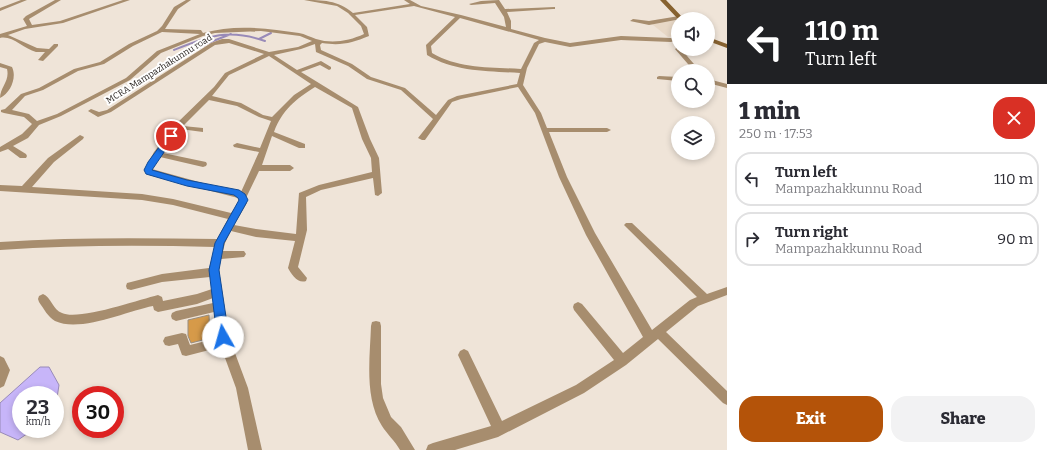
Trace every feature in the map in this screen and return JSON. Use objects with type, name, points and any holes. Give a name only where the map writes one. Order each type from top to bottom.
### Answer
[{"type":"street","points":[[0,10],[25,0]]},
{"type":"street","points":[[30,27],[26,19],[28,17],[59,0]]},
{"type":"street","points":[[1,36],[30,27],[61,22],[128,0]]},
{"type":"street","points":[[3,111],[23,95],[41,89],[76,70],[102,63],[131,45],[161,30],[176,8],[190,0]]},
{"type":"street","points":[[161,30],[193,32],[242,29],[272,30],[333,43],[350,42],[367,35],[365,26],[341,2],[306,0]]},
{"type":"street","points":[[406,0],[412,5]]},
{"type":"street","points":[[662,0],[674,12]]},
{"type":"street","points":[[471,4],[496,1],[509,24],[508,30]]},
{"type":"street","points":[[353,14],[412,5],[459,16],[544,40],[570,45],[621,38],[671,39]]},
{"type":"street","points":[[503,11],[553,8]]},
{"type":"street","points":[[459,16],[428,46],[429,54],[438,60],[452,65],[523,71]]},
{"type":"street","points":[[633,21],[649,23],[671,19]]},
{"type":"street","points":[[0,150],[23,138],[36,124],[59,115],[128,79],[159,52],[186,40],[215,31]]},
{"type":"street","points":[[1,36],[19,41],[36,50],[50,51]]},
{"type":"street","points":[[544,40],[537,43],[523,71],[520,85],[538,113],[563,177],[590,235],[654,335],[727,399]]},
{"type":"street","name":"MCRA Mampazhakunnu road","points":[[91,111],[98,115],[104,114],[213,44],[222,41],[236,42],[270,54],[315,84],[355,107],[366,139],[375,158],[378,193]]},
{"type":"street","points":[[242,198],[240,194],[187,183],[149,172],[148,168],[178,127],[216,88],[226,74],[270,54],[299,48],[319,41]]},
{"type":"street","points":[[319,41],[317,45],[318,51],[350,66],[369,78],[403,89],[437,119]]},
{"type":"street","points":[[715,42],[727,46]]},
{"type":"street","points":[[41,60],[56,45]]},
{"type":"street","points":[[684,56],[692,64]]},
{"type":"street","points":[[297,72],[321,63],[329,68]]},
{"type":"street","points":[[0,65],[10,68],[12,72],[8,87],[0,96]]},
{"type":"street","points":[[659,78],[671,79]]},
{"type":"street","points":[[715,83],[727,86]]},
{"type":"street","points":[[255,450],[242,388],[224,341],[214,272],[220,243],[242,203],[242,198],[271,133],[276,117],[296,96],[315,84]]},
{"type":"street","points":[[422,138],[450,101],[520,85]]},
{"type":"street","points":[[206,97],[239,104],[261,116],[275,120]]},
{"type":"street","points":[[3,111],[22,114],[34,121],[36,124]]},
{"type":"street","points":[[178,127],[200,130]]},
{"type":"street","points":[[545,130],[607,130]]},
{"type":"street","points":[[271,133],[302,146]]},
{"type":"street","points":[[25,189],[51,160],[80,137]]},
{"type":"street","points":[[238,145],[263,151]]},
{"type":"street","points":[[8,146],[23,156]]},
{"type":"street","points":[[157,154],[203,164]]},
{"type":"street","points":[[256,168],[290,168]]},
{"type":"street","points":[[302,278],[293,268],[302,230],[302,195],[319,188],[376,174]]},
{"type":"street","points":[[0,188],[142,197],[173,202],[233,217]]},
{"type":"street","points":[[630,225],[706,299]]},
{"type":"street","points":[[228,227],[256,233],[300,238]]},
{"type":"street","points":[[0,246],[35,243],[220,243]]},
{"type":"street","points":[[217,255],[241,254]]},
{"type":"street","points":[[131,286],[162,278],[214,272]]},
{"type":"street","points":[[43,299],[52,312],[63,319],[81,319],[141,302],[158,300],[158,307],[197,299],[217,292]]},
{"type":"street","points":[[434,450],[462,446],[580,389],[622,361],[694,303],[726,292]]},
{"type":"street","points":[[176,316],[219,306]]},
{"type":"street","points":[[578,307],[622,361]]},
{"type":"street","points":[[376,326],[375,384],[377,398],[386,421],[396,432],[408,450]]},
{"type":"street","points":[[169,341],[182,338],[186,351],[224,341]]},
{"type":"street","points":[[464,355],[499,429]]},
{"type":"street","points":[[0,362],[4,370],[0,382]]},
{"type":"shaded area","points":[[661,19],[671,20],[671,36],[668,37],[648,21]]},
{"type":"shaded area","points":[[40,367],[49,367],[59,385],[59,386],[19,386]]},
{"type":"shaded area","points":[[12,392],[12,437],[0,432],[0,403]]},
{"type":"building","points":[[209,315],[210,338],[191,343],[188,336],[188,320]]},
{"type":"waterway","points":[[259,39],[271,33]]},
{"type":"waterway","points":[[174,50],[208,38],[231,34]]},
{"type":"waterway","points":[[186,56],[208,43],[231,34]]},
{"type":"waterway","points":[[231,34],[252,37],[265,41]]},
{"type":"route","points":[[171,136],[148,168],[149,172],[164,175],[187,183],[240,194],[242,196],[242,203],[220,243],[214,270],[223,337]]}]
